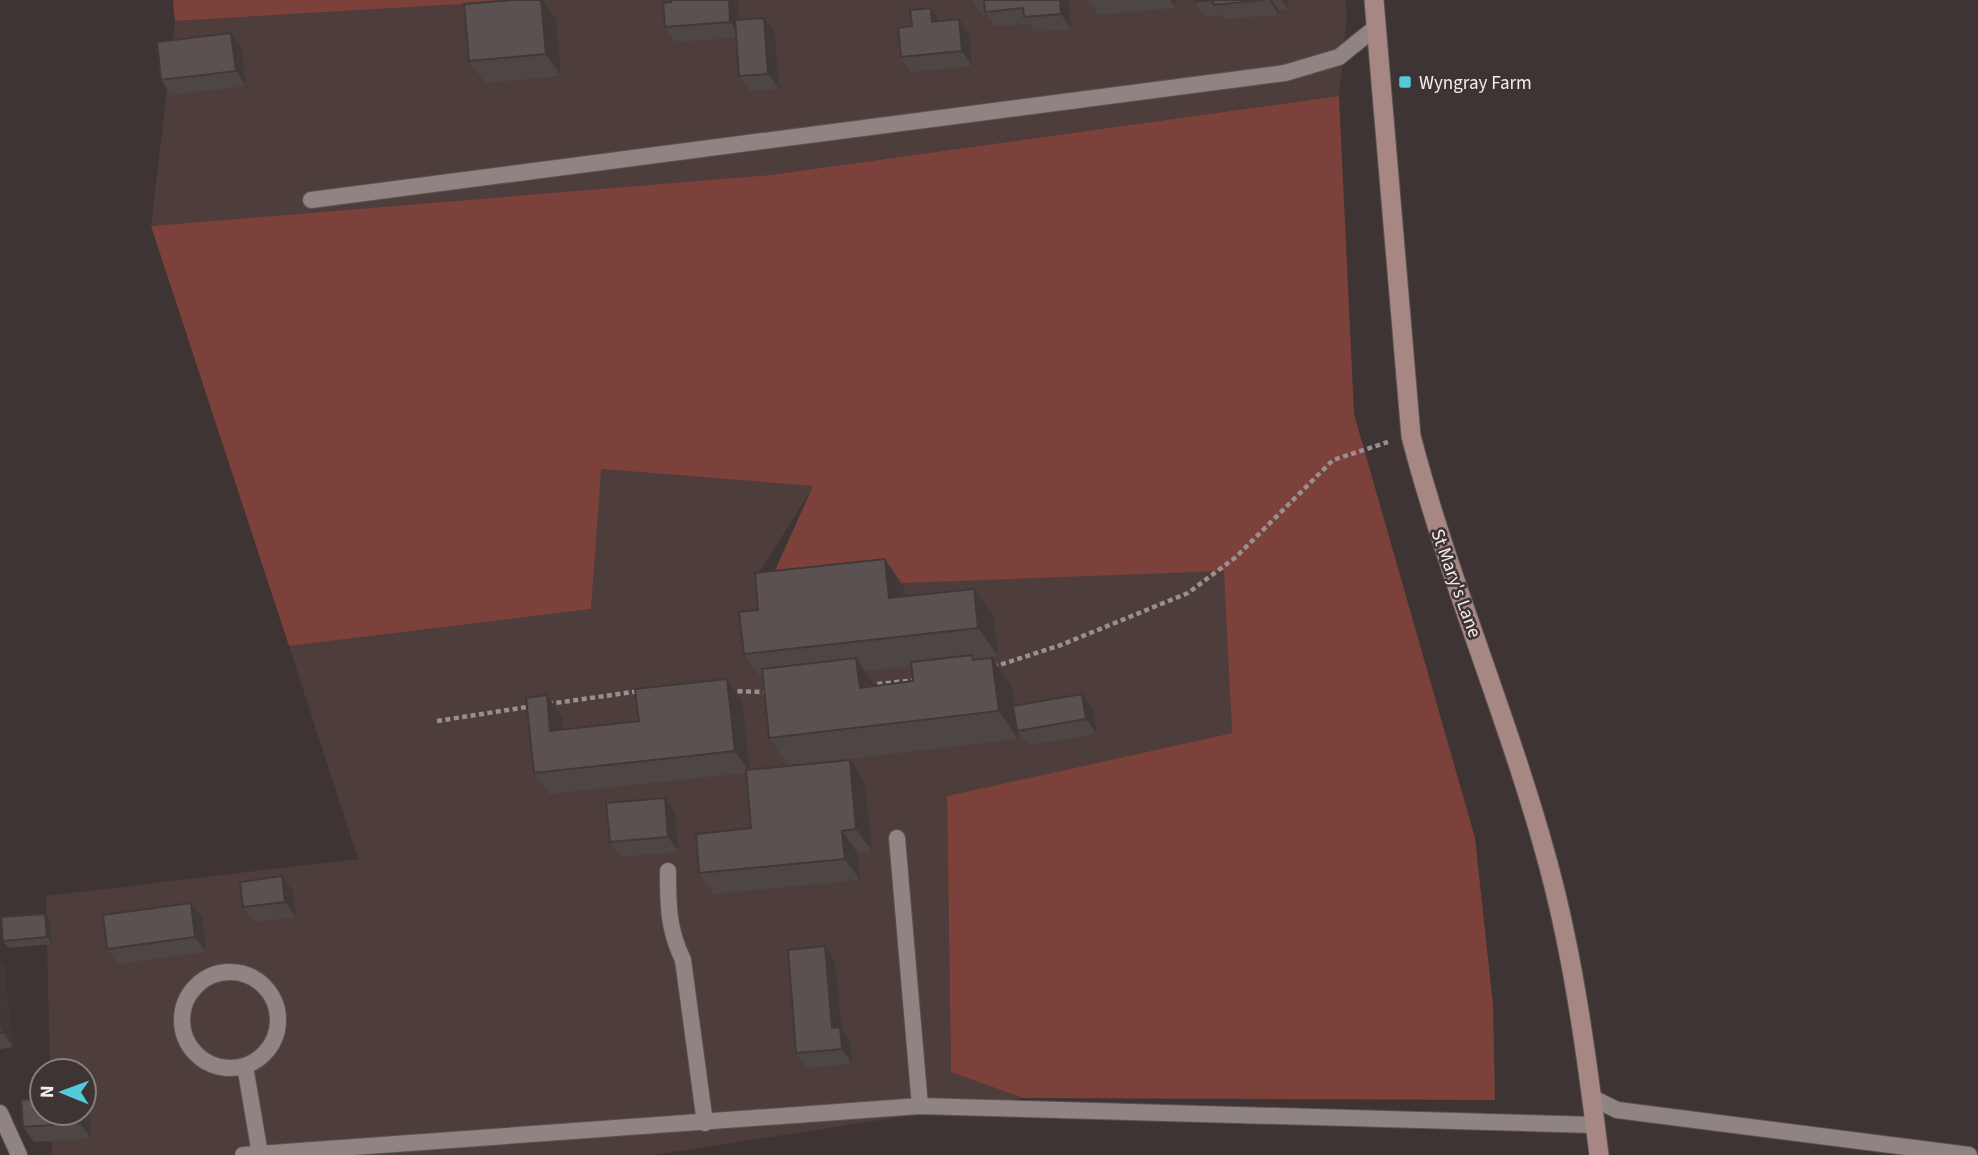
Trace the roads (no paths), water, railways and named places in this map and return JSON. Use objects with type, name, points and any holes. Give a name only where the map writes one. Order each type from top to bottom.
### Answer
[{"type":"main road","name":"St Mary's Lane","points":[[1374,0],[1411,436],[1430,506],[1476,635],[1550,868],[1571,966],[1599,1155]]},
{"type":"lane","points":[[311,200],[1285,73],[1339,57],[1375,29]]},
{"type":"lane","points":[[897,838],[920,1106]]},
{"type":"lane","points":[[668,871],[667,913],[671,937],[682,960],[705,1123]]},
{"type":"lane","points":[[232,971],[248,974],[262,983],[273,997],[278,1013],[274,1037],[260,1058],[245,1066],[215,1066],[190,1048],[183,1034],[183,1004],[190,990],[202,979],[215,973],[232,971]]},
{"type":"lane","points":[[245,1066],[260,1154]]},
{"type":"lane","points":[[1591,1097],[1617,1110],[1969,1155]]},
{"type":"lane","points":[[243,1155],[920,1106],[1595,1125]]},
{"type":"lane","points":[[0,1113],[19,1155]]},
{"type":"place","name":"Wyngray Farm","points":[[1405,82]]}]
